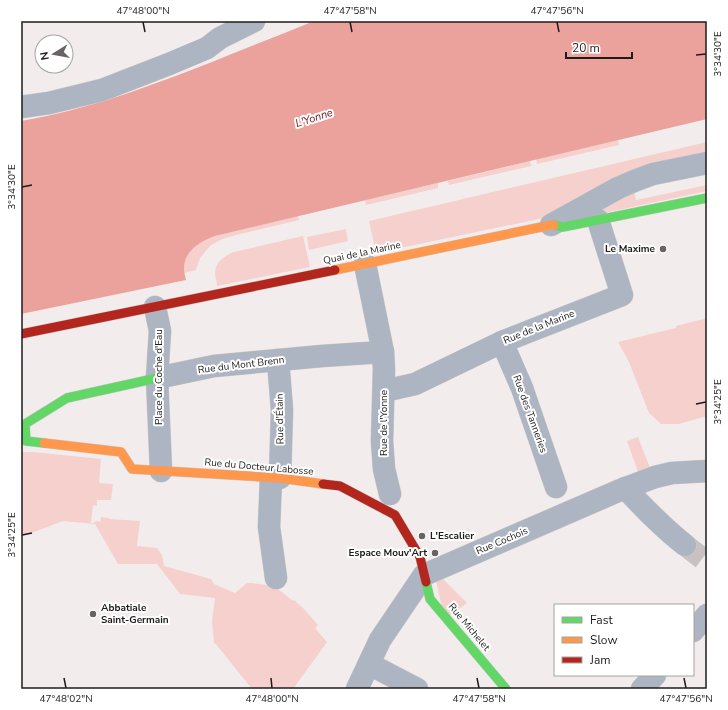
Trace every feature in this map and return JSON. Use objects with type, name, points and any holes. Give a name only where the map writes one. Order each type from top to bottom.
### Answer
[{"type":"street","points":[[218,21],[246,25]]},
{"type":"street","points":[[21,107],[49,103],[102,90],[207,48],[220,38],[246,25]]},
{"type":"street","points":[[551,225],[618,188],[634,181],[653,174],[707,163]]},
{"type":"street","name":"Quai de la Marine","points":[[21,334],[551,225],[563,227],[707,198]]},
{"type":"street","name":"Rue de la Marine","points":[[384,391],[415,384],[502,342],[622,295],[598,220]]},
{"type":"street","name":"Rue de l'Yonne","points":[[365,264],[383,352],[384,391],[382,441],[384,468],[390,494]]},
{"type":"street","name":"Place du Coche d'Eau","points":[[155,307],[160,331],[157,378],[161,471]]},
{"type":"street","name":"Rue des Tanneries","points":[[502,342],[522,388],[561,502]]},
{"type":"street","name":"Rue du Mont Brenn","points":[[161,471],[132,469],[121,452],[26,441],[23,424],[67,398],[214,366],[383,352]]},
{"type":"street","name":"Rue d'Étain","points":[[276,578],[269,527],[282,410],[278,360]]},
{"type":"street","name":"Rue du Docteur Labosse","points":[[161,471],[275,477],[340,486],[395,514],[420,558],[424,575]]},
{"type":"street","name":"Rue Cochois","points":[[424,575],[561,502],[625,488],[672,472],[707,471]]},
{"type":"street","points":[[625,488],[654,518],[685,545]]},
{"type":"street","points":[[357,689],[380,640],[424,575]]},
{"type":"street","name":"Rue Michelet","points":[[424,575],[430,599],[506,689]]},
{"type":"street","points":[[694,630],[707,615]]},
{"type":"street","points":[[369,664],[417,689]]},
{"type":"street","points":[[642,689],[654,676]]},
{"type":"shaded area","points":[[618,140],[619,145],[537,164],[536,159]]},
{"type":"shaded area","points":[[707,142],[707,156],[558,215],[376,253],[369,221]]},
{"type":"shaded area","points":[[530,161],[531,166],[449,185],[448,181]]},
{"type":"shaded area","points":[[438,183],[438,188],[366,205],[365,200]]},
{"type":"shaded area","points":[[707,185],[707,191],[595,215],[622,194],[634,189],[636,200]]},
{"type":"shaded area","points":[[298,216],[299,220],[222,239],[210,246],[200,258],[196,270],[184,273],[184,266],[188,254],[197,245],[209,238]]},
{"type":"shaded area","points":[[346,229],[348,241],[309,250],[307,237]]},
{"type":"shaded area","points":[[303,236],[310,267],[217,286],[215,269],[221,260],[227,255],[234,252]]},
{"type":"shaded area","points":[[707,318],[707,416],[679,424],[661,424],[649,413],[629,362],[618,342],[676,328],[676,326]]},
{"type":"shaded area","points":[[638,437],[650,468],[638,472],[627,441]]},
{"type":"shaded area","points":[[21,452],[101,459],[99,483],[113,484],[111,500],[97,500],[97,506],[93,505],[91,523],[96,521],[100,522],[101,517],[140,521],[137,546],[157,548],[162,555],[164,566],[211,579],[214,584],[235,593],[247,583],[273,586],[293,601],[294,600],[318,625],[315,628],[327,642],[293,689],[252,689],[215,643],[214,644],[212,621],[215,598],[180,594],[157,564],[118,564],[95,524],[63,521],[21,537]]},
{"type":"shaded area","points":[[435,576],[440,576],[467,603],[450,615],[442,607]]},
{"type":"water","name":"L'Yonne","points":[[314,21],[707,21],[707,119],[215,236],[199,244],[190,252],[184,268],[186,280],[21,314],[21,121],[70,111],[142,88]]},
{"type":"tunnel","points":[[685,545],[707,562]]},
{"type":"traffic: fast","points":[[554,225],[563,227],[707,198]]},
{"type":"traffic: fast","points":[[44,443],[26,441],[25,424],[67,398],[157,378]]},
{"type":"traffic: fast","points":[[426,582],[430,599],[506,689]]},
{"type":"traffic: slow","points":[[335,270],[554,225]]},
{"type":"traffic: slow","points":[[44,443],[121,452],[132,469],[280,478],[323,484]]},
{"type":"traffic: jam","points":[[21,334],[335,270]]},
{"type":"traffic: jam","points":[[323,484],[340,486],[395,515],[420,557],[426,582]]},
{"type":"place","name":"Le Maxime","points":[[663,249]]},
{"type":"place","name":"L'Escalier","points":[[422,536]]},
{"type":"place","name":"Espace Mouv'Art","points":[[435,553]]},
{"type":"place","name":"Abbatiale Saint-Germain","points":[[93,614]]}]
